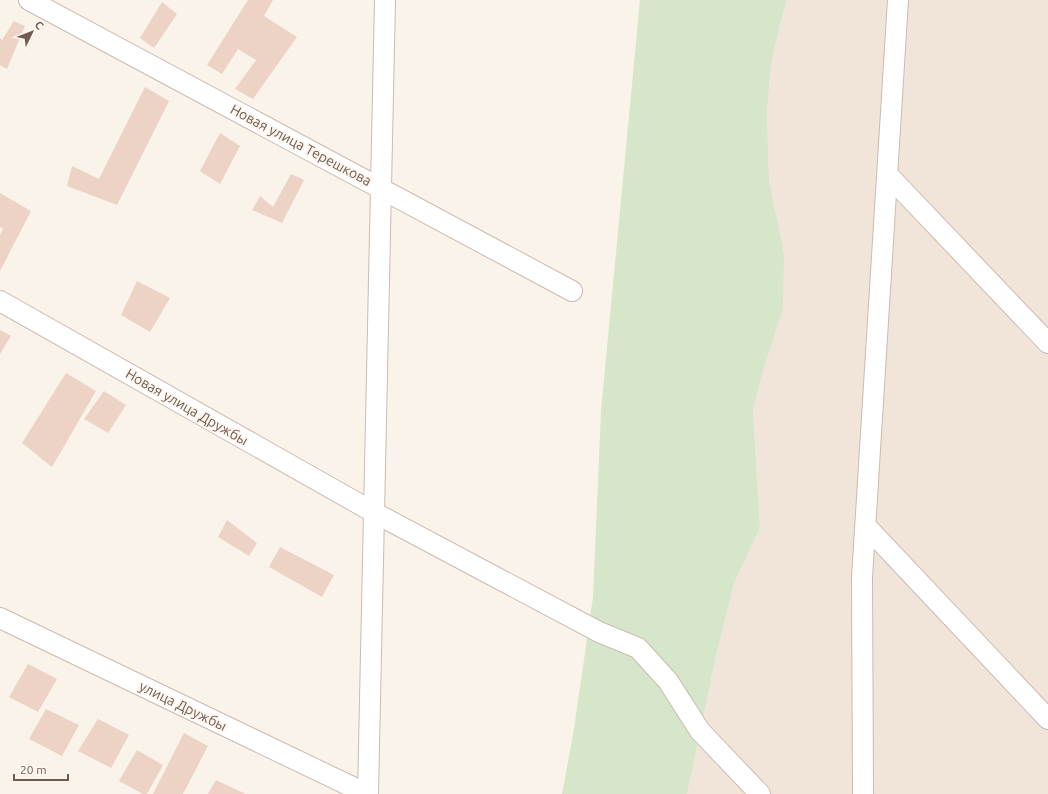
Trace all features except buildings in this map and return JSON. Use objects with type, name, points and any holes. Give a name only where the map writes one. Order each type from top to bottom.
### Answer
[{"type":"street","name":"Новая улица Терешкова","points":[[29,0],[572,291]]},
{"type":"street","points":[[367,794],[382,188],[385,0]]},
{"type":"street","points":[[863,794],[862,578],[898,0]]},
{"type":"street","points":[[888,175],[1048,343]]},
{"type":"street","name":"Новая улица Дружбы","points":[[0,301],[374,513],[599,632],[638,648],[668,681],[700,731],[760,794]]},
{"type":"street","points":[[866,526],[1048,719]]},
{"type":"street","name":"улица Дружбы","points":[[0,618],[367,794]]},
{"type":"shaded area","points":[[787,0],[1048,0],[1048,794],[687,794],[716,656],[734,583],[760,528],[753,410],[763,370],[784,253],[769,181],[767,111],[771,65]]},
{"type":"green space","points":[[640,0],[787,0],[771,65],[767,111],[769,181],[784,253],[783,309],[763,370],[753,410],[760,528],[734,583],[716,656],[687,794],[562,794],[574,729],[593,597],[601,411]]}]
